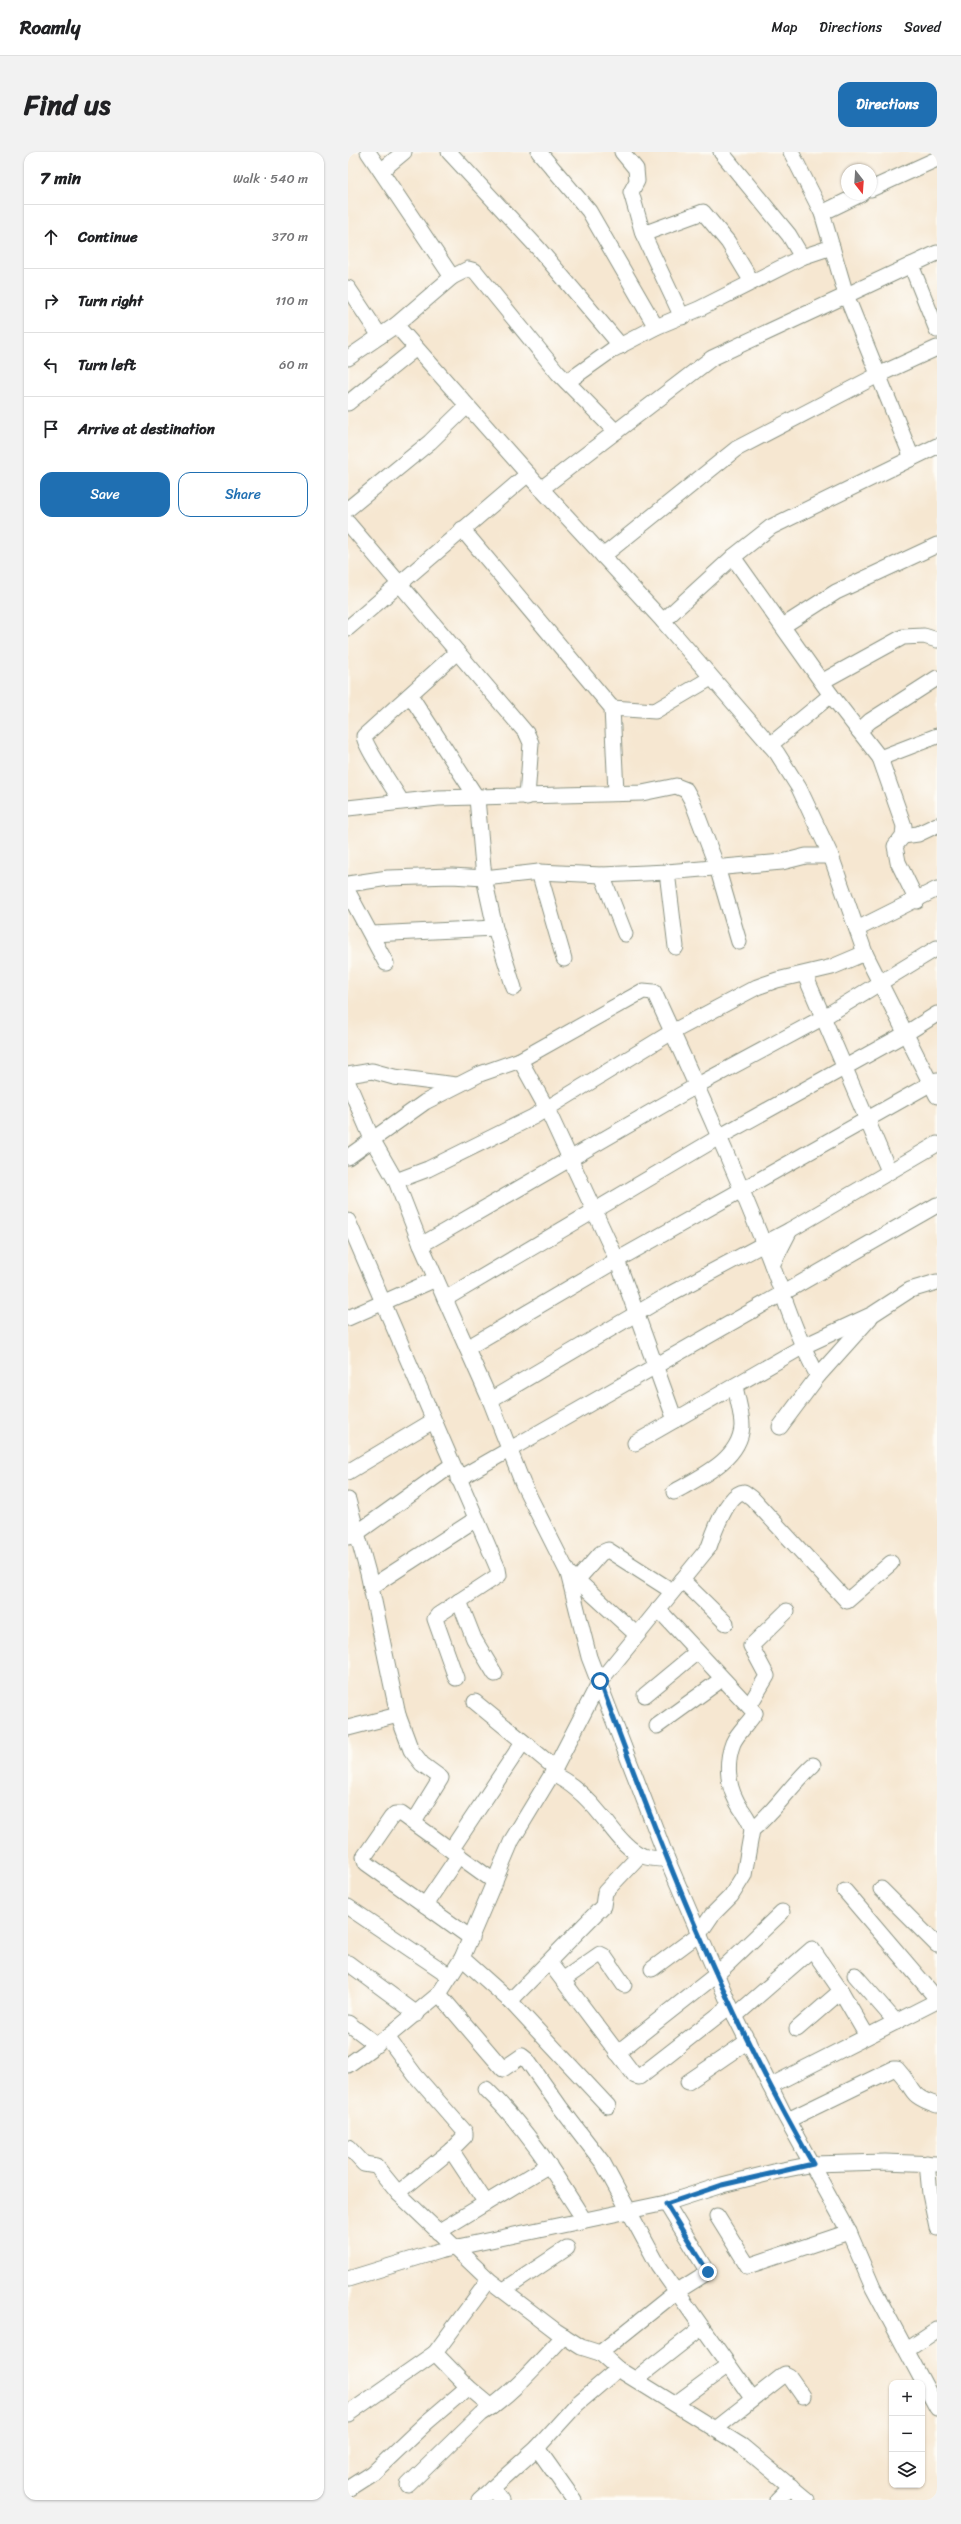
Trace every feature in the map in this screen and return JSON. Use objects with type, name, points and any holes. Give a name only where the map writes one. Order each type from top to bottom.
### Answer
[{"type":"street","points":[[368,152],[452,277]]},
{"type":"street","points":[[381,171],[404,152]]},
{"type":"street","points":[[449,152],[538,248],[621,346]]},
{"type":"street","points":[[539,152],[590,211],[656,327]]},
{"type":"street","points":[[622,152],[636,169],[637,181],[631,192],[643,234],[682,316]]},
{"type":"street","points":[[721,152],[788,235],[802,257]]},
{"type":"street","points":[[791,152],[822,213],[846,294],[912,458]]},
{"type":"street","points":[[877,186],[937,159]]},
{"type":"street","points":[[822,213],[849,200]]},
{"type":"street","points":[[643,234],[703,212],[728,242],[752,282]]},
{"type":"street","points":[[567,382],[621,346],[656,327],[682,316],[802,257],[832,247]]},
{"type":"street","points":[[541,489],[712,358],[846,294],[937,253]]},
{"type":"street","points":[[911,265],[937,330]]},
{"type":"street","points":[[348,358],[396,325],[452,277],[468,269],[475,271],[567,382],[616,432]]},
{"type":"street","points":[[348,288],[380,336]]},
{"type":"street","points":[[396,325],[541,489],[663,621],[770,745],[799,788],[831,856],[861,943],[905,1034],[935,1086],[867,1120],[617,1260],[467,1348]]},
{"type":"street","points":[[348,403],[416,348]]},
{"type":"street","points":[[603,556],[736,449],[878,375],[937,348]]},
{"type":"street","points":[[348,509],[430,442],[467,406]]},
{"type":"street","points":[[663,621],[732,557],[771,527],[937,446]]},
{"type":"street","points":[[348,628],[528,474]]},
{"type":"street","points":[[348,523],[527,734],[531,743],[527,797]]},
{"type":"street","points":[[462,529],[612,708],[616,792]]},
{"type":"street","points":[[783,626],[836,592],[937,545]]},
{"type":"street","points":[[732,557],[823,681],[831,695],[880,758],[904,826],[903,836],[895,846],[898,862],[918,900]]},
{"type":"street","points":[[823,681],[902,637],[924,636],[937,640]]},
{"type":"street","points":[[401,801],[380,764],[364,744],[364,736],[457,652]]},
{"type":"street","points":[[612,708],[655,711],[712,678]]},
{"type":"street","points":[[859,731],[870,721],[937,678]]},
{"type":"street","points":[[410,695],[477,798],[484,878],[495,928],[514,988]]},
{"type":"street","points":[[770,745],[831,695]]},
{"type":"street","points":[[880,758],[937,736]]},
{"type":"street","points":[[348,808],[401,801],[527,797],[616,792],[642,793],[676,786],[686,790],[717,867],[739,942]]},
{"type":"street","points":[[903,836],[918,834],[937,825]]},
{"type":"street","points":[[348,884],[388,878],[452,876],[484,878],[539,872],[602,875],[667,872],[782,862],[806,856],[831,856]]},
{"type":"street","points":[[539,872],[564,959]]},
{"type":"street","points":[[667,872],[676,947]]},
{"type":"street","points":[[602,875],[625,934]]},
{"type":"street","points":[[396,1181],[428,1169],[547,1109],[672,1032],[757,988],[777,980],[805,975],[861,943],[918,900],[937,889]]},
{"type":"street","points":[[348,892],[372,934],[386,963]]},
{"type":"street","points":[[372,934],[495,928]]},
{"type":"street","points":[[421,1245],[696,1086],[824,1017],[937,948]]},
{"type":"street","points":[[805,975],[889,1171]]},
{"type":"street","points":[[348,1157],[425,1102],[456,1085],[520,1060],[643,991],[654,992],[719,1136],[772,1265],[802,1347],[818,1376]]},
{"type":"street","points":[[445,1299],[719,1136],[845,1068],[937,1014]]},
{"type":"street","points":[[520,1060],[547,1109],[617,1260],[675,1420]]},
{"type":"street","points":[[456,1085],[394,1077],[372,1071],[348,1083],[372,1140],[396,1181],[421,1245],[490,1400],[523,1484],[573,1576],[589,1657],[600,1681],[667,1859],[733,2011],[770,2086],[849,2232],[873,2288],[937,2408]]},
{"type":"street","points":[[490,1400],[636,1314],[790,1230],[937,1144]]},
{"type":"street","points":[[458,1479],[937,1205]]},
{"type":"street","points":[[348,1221],[499,1575],[459,1601],[435,1619],[456,1678]]},
{"type":"street","points":[[772,1265],[790,1230]]},
{"type":"street","points":[[348,1318],[383,1304],[436,1279]]},
{"type":"street","points":[[636,1443],[802,1347],[873,1314],[910,1290],[937,1282]]},
{"type":"street","points":[[780,1427],[818,1376],[873,1314]]},
{"type":"street","points":[[674,1492],[728,1458],[739,1442],[742,1425],[735,1386]]},
{"type":"street","points":[[348,1472],[433,1420]]},
{"type":"street","points":[[353,1535],[452,1465]]},
{"type":"street","points":[[348,2065],[417,2014],[439,1994],[462,1958],[512,1840],[554,1771],[600,1681],[708,1546],[714,1530],[733,1496],[738,1492],[744,1492],[847,1601],[891,1563]]},
{"type":"street","points":[[348,1500],[353,1535],[371,1587],[398,1716],[411,1750],[422,1764],[441,1778],[414,1822]]},
{"type":"street","points":[[371,1587],[476,1519]]},
{"type":"street","points":[[573,1576],[601,1553],[608,1550],[672,1591]]},
{"type":"street","points":[[573,1576],[637,1635]]},
{"type":"street","points":[[682,1580],[726,1623]]},
{"type":"street","points":[[459,1601],[474,1639],[494,1674]]},
{"type":"street","points":[[652,1968],[699,1934],[712,1916],[731,1896],[744,1875],[752,1830],[751,1822],[735,1800],[728,1775],[729,1758],[734,1742],[755,1713],[658,1609]]},
{"type":"street","points":[[749,1706],[767,1676],[766,1670],[752,1652],[752,1646],[786,1610]]},
{"type":"street","points":[[645,1695],[697,1652]]},
{"type":"street","points":[[657,1726],[722,1679]]},
{"type":"street","points":[[475,1702],[523,1742],[582,1795],[610,1828],[640,1855],[649,1858],[667,1859]]},
{"type":"street","points":[[348,1728],[398,1716]]},
{"type":"street","points":[[425,1905],[523,1742]]},
{"type":"street","points":[[752,1830],[765,1819],[780,1799],[812,1765]]},
{"type":"street","points":[[471,1938],[366,1863],[364,1857],[395,1814],[401,1814],[414,1822],[494,1882]]},
{"type":"street","points":[[510,2001],[603,1906],[605,1892],[640,1855]]},
{"type":"street","points":[[882,1889],[937,1945]]},
{"type":"street","points":[[770,2086],[937,2000],[845,1890]]},
{"type":"street","points":[[348,1907],[450,1976]]},
{"type":"street","points":[[617,2053],[717,1974],[782,1912]]},
{"type":"street","points":[[549,1962],[564,1979],[617,2053],[635,2076],[639,2077],[733,2011],[812,1949],[841,1992],[867,2036]]},
{"type":"street","points":[[564,1979],[600,1954],[604,1956],[624,1985]]},
{"type":"street","points":[[462,1958],[510,2001],[608,2106]]},
{"type":"street","points":[[348,1963],[417,2014]]},
{"type":"street","points":[[855,1975],[896,2022]]},
{"type":"street","points":[[796,2029],[841,1992]]},
{"type":"street","points":[[439,1994],[504,2069],[524,2056],[560,2107],[603,2163],[658,2265],[752,2398]]},
{"type":"street","points":[[348,2023],[382,2041],[414,2074],[465,2132],[465,2136],[451,2150],[398,2193]]},
{"type":"street","points":[[688,2082],[748,2041]]},
{"type":"street","points":[[788,2120],[893,2069],[897,2069],[902,2074],[914,2096],[937,2105]]},
{"type":"street","points":[[486,2089],[509,2111],[549,2166],[584,2220]]},
{"type":"street","points":[[348,2147],[364,2164],[376,2166],[398,2193],[489,2280],[564,2336],[582,2347],[600,2353],[618,2369],[742,2446],[807,2500]]},
{"type":"street","points":[[451,2150],[486,2203]]},
{"type":"street","points":[[348,2279],[419,2256],[584,2220],[666,2204],[722,2185],[813,2164],[932,2164],[930,2194],[937,2228]]},
{"type":"street","points":[[438,2232],[549,2166]]},
{"type":"street","points":[[600,2353],[676,2292],[708,2272],[666,2204]]},
{"type":"street","points":[[718,2216],[748,2266],[849,2232]]},
{"type":"street","points":[[504,2290],[567,2248]]},
{"type":"street","points":[[348,2414],[435,2353],[489,2280]]},
{"type":"street","points":[[636,2379],[702,2328]]},
{"type":"street","points":[[907,2350],[937,2330]]},
{"type":"street","points":[[408,2485],[481,2414],[492,2407],[527,2375],[564,2336]]},
{"type":"street","points":[[435,2353],[468,2387],[492,2407]]},
{"type":"street","points":[[675,2404],[728,2365]]},
{"type":"street","points":[[480,2500],[497,2494],[577,2404],[618,2369]]},
{"type":"street","points":[[715,2428],[785,2374],[789,2376],[802,2396]]},
{"type":"street","points":[[350,2490],[373,2473],[426,2422],[468,2387]]},
{"type":"street","points":[[538,2448],[574,2500]]},
{"type":"street","points":[[777,2500],[792,2486]]},
{"type":"route","points":[[600,1681],[667,1859],[730,2006],[770,2086],[813,2164],[722,2185],[666,2204],[707,2268],[708,2272]]}]
